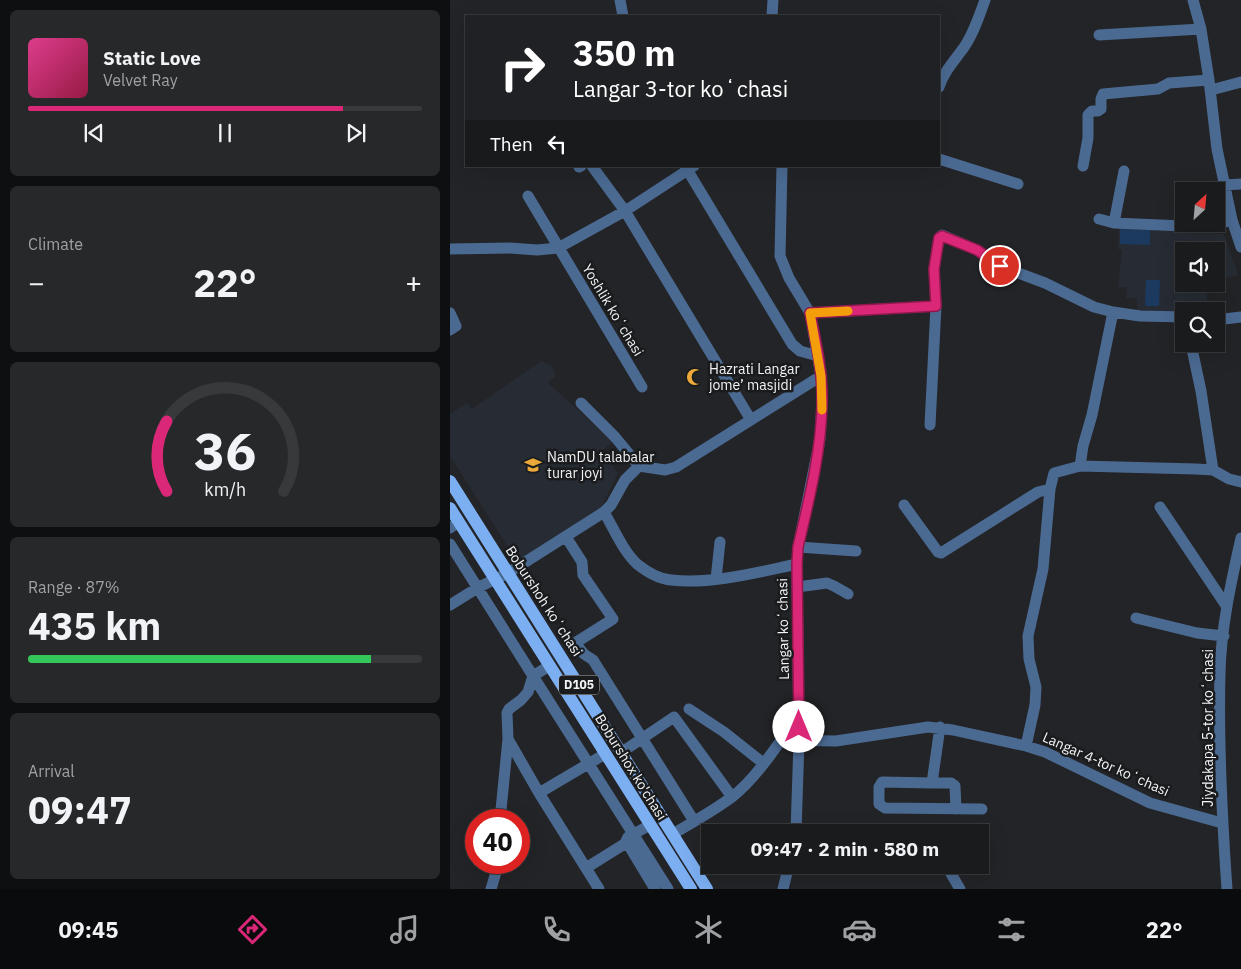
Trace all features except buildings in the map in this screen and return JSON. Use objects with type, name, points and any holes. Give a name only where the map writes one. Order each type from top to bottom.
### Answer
[{"type":"main road","name":"Boburshoh koʻchasi","points":[[450,482],[707,889]]},
{"type":"main road","name":"Boburshox ko'chasi","points":[[450,508],[454,525],[495,579],[691,889]]},
{"type":"street","points":[[620,0],[623,15]]},
{"type":"street","points":[[772,15],[773,0]]},
{"type":"street","points":[[940,84],[973,30],[985,0]]},
{"type":"street","points":[[1193,0],[1201,29],[1210,85],[1217,149],[1223,182]]},
{"type":"street","points":[[1099,35],[1201,29]]},
{"type":"street","points":[[1083,166],[1088,138],[1088,115],[1092,111],[1098,112],[1101,108],[1103,94],[1158,89],[1169,84],[1210,85],[1241,82]]},
{"type":"street","points":[[940,160],[1018,184]]},
{"type":"street","points":[[593,167],[625,211],[751,420]]},
{"type":"street","name":"Langar koʻchasi","points":[[782,167],[780,256],[789,278],[810,313],[821,376],[822,403],[820,439],[798,547],[799,741],[796,824]]},
{"type":"street","points":[[450,249],[510,248],[537,250],[558,248],[625,211],[689,168],[792,344],[800,350],[818,356]]},
{"type":"street","points":[[1114,223],[1124,171]]},
{"type":"street","points":[[1225,185],[1241,184]]},
{"type":"street","points":[[1225,189],[1241,247]]},
{"type":"street","name":"Yoshlik koʻchasi","points":[[528,196],[642,388]]},
{"type":"street","points":[[1099,219],[1114,223],[1206,227],[1232,220]]},
{"type":"street","points":[[930,425],[936,306],[934,269],[939,238],[942,236],[977,250],[1000,266],[1045,283],[1094,307],[1140,316],[1175,318]]},
{"type":"street","points":[[810,313],[936,306]]},
{"type":"street","points":[[1080,466],[1113,312]]},
{"type":"street","points":[[450,313],[456,326],[450,330]]},
{"type":"street","points":[[1225,319],[1241,317]]},
{"type":"street","points":[[1193,352],[1201,390],[1213,470]]},
{"type":"street","points":[[581,404],[615,437],[639,466],[664,470],[676,467],[821,376]]},
{"type":"street","points":[[450,605],[479,587],[508,574],[604,512],[611,505],[625,480],[639,466]]},
{"type":"street","points":[[1026,746],[1035,705],[1036,686],[1029,659],[1028,636],[1043,569],[1050,489],[1054,473],[1080,466],[1213,470],[1229,479],[1241,482]]},
{"type":"street","points":[[904,505],[938,552],[941,553],[1038,492],[1050,489]]},
{"type":"street","points":[[1160,507],[1227,607]]},
{"type":"street","points":[[604,512],[636,562],[648,572],[671,580],[716,579],[746,575],[797,564]]},
{"type":"street","points":[[566,537],[582,562],[584,574],[613,619],[575,643],[584,654],[593,660],[694,821]]},
{"type":"street","name":"Jiydakapa 5-tor koʻchasi","points":[[1226,889],[1222,823],[1220,672],[1227,607],[1241,538]]},
{"type":"street","points":[[716,579],[720,542]]},
{"type":"street","points":[[450,544],[479,587],[589,764],[655,889]]},
{"type":"street","points":[[798,547],[816,550],[856,551]]},
{"type":"street","points":[[797,587],[827,583],[848,594]]},
{"type":"street","points":[[1136,618],[1197,633],[1224,636]]},
{"type":"street","points":[[501,809],[509,709],[522,700],[528,692],[533,676],[549,666]]},
{"type":"street","points":[[689,709],[724,732],[764,763]]},
{"type":"street","points":[[673,834],[732,797],[746,785],[799,714]]},
{"type":"street","points":[[622,752],[674,717],[732,797]]},
{"type":"street","name":"Langar 4-tor koʻchasi","points":[[781,740],[836,741],[928,727],[940,727],[1045,752],[1150,802],[1222,823]]},
{"type":"street","points":[[932,783],[940,727]]},
{"type":"street","points":[[508,739],[538,793],[599,889]]},
{"type":"street","points":[[538,793],[605,754]]},
{"type":"street","points":[[956,809],[955,786],[952,783],[882,782],[879,787],[879,804],[885,808],[956,809],[982,808]]},
{"type":"street","points":[[586,868],[650,824]]},
{"type":"street","points":[[630,839],[668,889]]},
{"type":"street","points":[[491,889],[495,874]]},
{"type":"street","points":[[783,889],[787,874]]},
{"type":"street","points":[[951,874],[960,889]]},
{"type":"shaded area","points":[[1119,228],[1224,234],[1238,275],[1225,278],[1225,242],[1175,242],[1175,292],[1207,292],[1207,302],[1175,302],[1175,313],[1137,312],[1137,298],[1126,298],[1127,287],[1118,287],[1122,250],[1118,249]]},
{"type":"shaded area","points":[[1120,229],[1150,230],[1150,245],[1120,244]]},
{"type":"shaded area","points":[[1146,280],[1160,280],[1159,306],[1145,306]]},
{"type":"shaded area","name":"NamDU talabalar turar joyi","points":[[541,361],[551,366],[556,376],[548,383],[613,442],[601,451],[618,473],[601,508],[517,561],[450,456],[450,414],[467,403],[472,409]]},
{"type":"slow traffic","points":[[822,410],[821,376],[810,313],[848,311]]},
{"type":"place","name":"Hazrati Langar jome’ masjidi","points":[[695,377]]},
{"type":"place","name":"NamDU talabalar turar joyi","points":[[533,465]]},
{"type":"route","points":[[799,727],[798,547],[814,478],[820,439],[822,403],[821,376],[810,313],[936,306],[934,269],[940,236],[977,250],[1000,266]]}]
